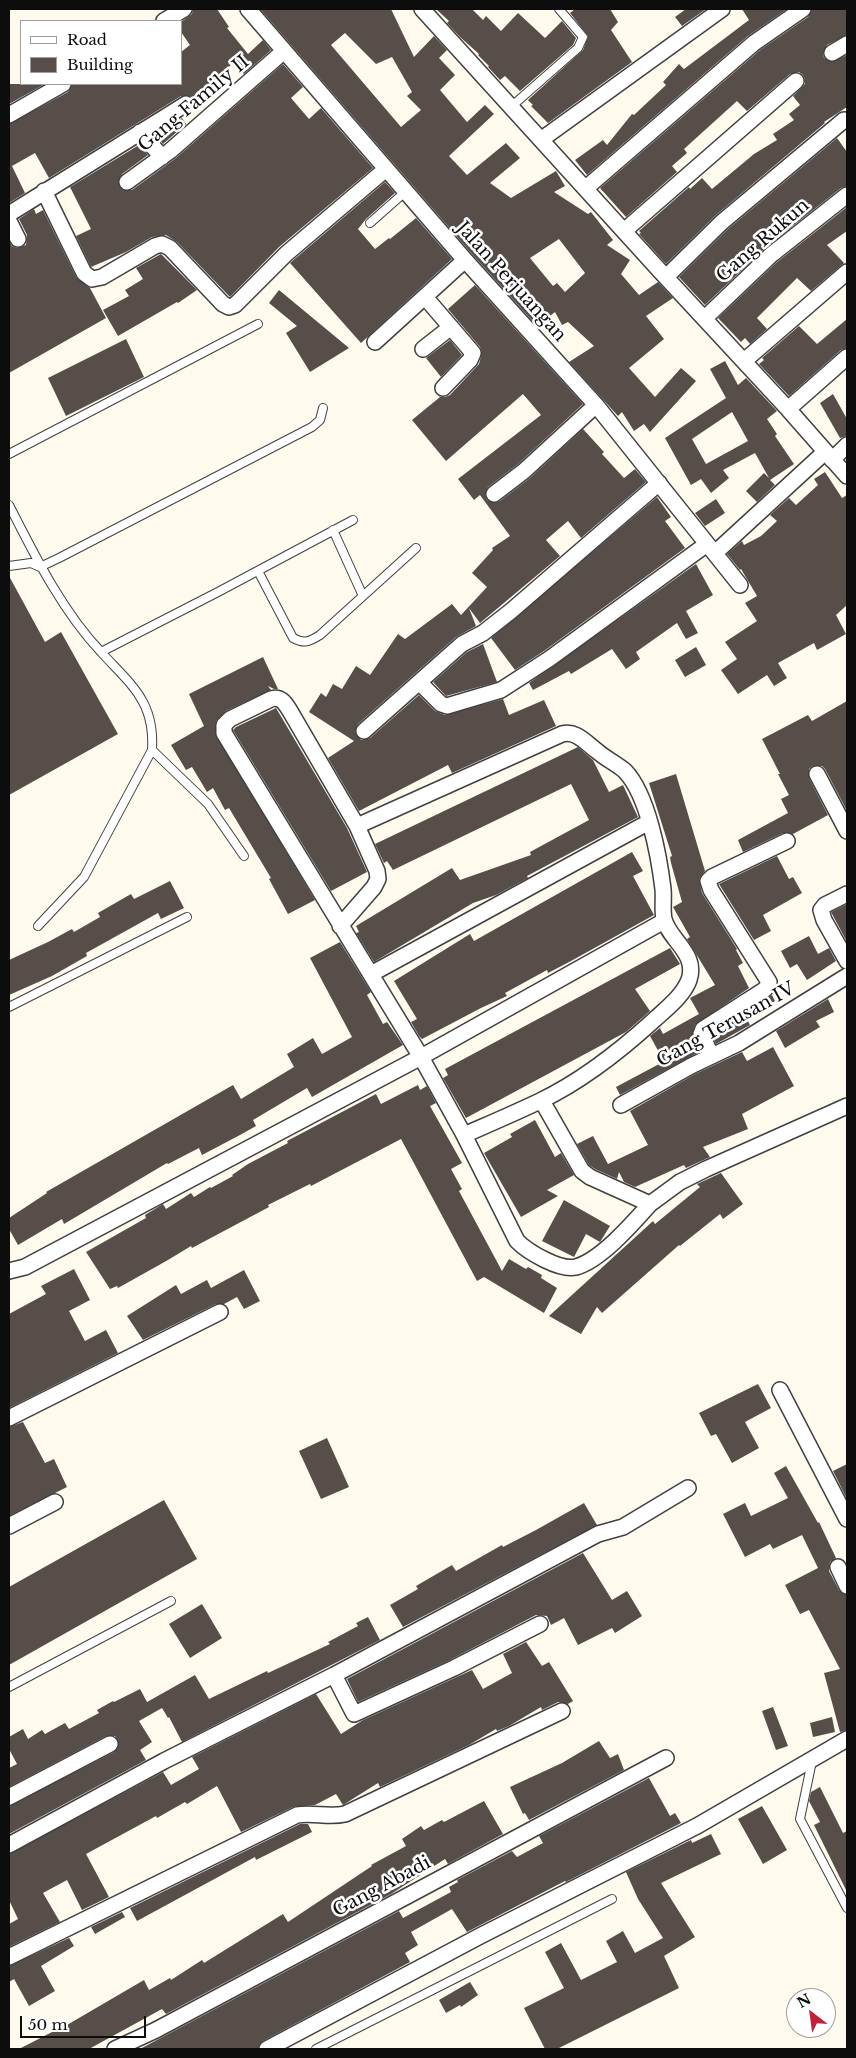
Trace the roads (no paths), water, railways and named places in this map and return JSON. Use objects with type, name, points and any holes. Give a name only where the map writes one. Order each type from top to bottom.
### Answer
[{"type":"street","points":[[166,20],[184,9]]},
{"type":"street","name":"Jalan Perjuangan","points":[[248,9],[405,192],[596,405],[740,585]]},
{"type":"street","points":[[422,9],[847,476]]},
{"type":"street","points":[[542,139],[722,9]]},
{"type":"street","points":[[586,188],[754,43],[802,9]]},
{"type":"street","points":[[832,53],[847,44]]},
{"type":"street","name":"Gang Family II","points":[[127,182],[162,157],[284,51]]},
{"type":"street","points":[[624,231],[796,81]]},
{"type":"street","points":[[9,115],[61,85]]},
{"type":"street","points":[[9,214],[186,104]]},
{"type":"street","points":[[666,277],[722,222],[844,120]]},
{"type":"street","points":[[140,132],[162,157]]},
{"type":"street","points":[[44,191],[84,272],[92,279],[102,277],[155,246],[162,244],[170,248],[223,304],[229,307],[235,305],[286,254],[386,169]]},
{"type":"street","name":"Gang Rukun","points":[[705,318],[771,255],[847,195]]},
{"type":"street","points":[[9,221],[18,239]]},
{"type":"street","points":[[374,342],[465,260]]},
{"type":"street","points":[[744,361],[847,272]]},
{"type":"street","points":[[425,297],[472,351],[473,355],[443,388]]},
{"type":"street","points":[[423,349],[451,327]]},
{"type":"street","points":[[788,409],[847,357]]},
{"type":"street","points":[[494,494],[524,471],[596,405]]},
{"type":"street","points":[[420,683],[441,704],[447,706],[501,690],[711,548],[828,456],[847,445]]},
{"type":"street","points":[[364,730],[420,683],[462,644],[483,633],[511,611],[659,483]]},
{"type":"street","points":[[340,926],[374,887],[378,879],[377,871],[357,826],[323,766],[282,700],[276,697],[271,698],[230,719],[224,725],[224,733],[233,751],[340,926],[371,974],[421,1057],[464,1135],[517,1241],[527,1251],[564,1267],[576,1267],[592,1259],[624,1233],[650,1204],[680,1182],[847,1106]]},
{"type":"street","points":[[357,826],[568,732],[578,736],[624,771],[635,784],[644,804],[661,875],[664,921],[688,957],[691,969],[689,981],[680,994],[631,1041],[590,1072],[542,1101],[464,1135]]},
{"type":"street","points":[[818,774],[847,830]]},
{"type":"street","points":[[371,974],[649,822]]},
{"type":"street","points":[[712,1056],[701,1034],[702,1029],[764,990],[769,982],[708,881],[712,876],[787,841]]},
{"type":"street","points":[[847,894],[824,905],[821,910],[821,914],[847,961]]},
{"type":"street","points":[[9,1270],[24,1267],[421,1057],[664,921]]},
{"type":"street","name":"Gang Terusan IV","points":[[622,1104],[739,1043],[847,976]]},
{"type":"street","points":[[542,1101],[582,1171],[590,1177],[650,1204]]},
{"type":"street","points":[[9,1418],[220,1312]]},
{"type":"street","points":[[780,1390],[847,1519]]},
{"type":"street","points":[[9,1845],[164,1761],[334,1676],[598,1534],[623,1527],[688,1488]]},
{"type":"street","points":[[9,1526],[55,1502]]},
{"type":"street","points":[[838,1567],[847,1586]]},
{"type":"street","points":[[334,1676],[354,1714],[454,1668],[540,1624]]},
{"type":"street","points":[[9,1957],[297,1815],[308,1813],[331,1817],[345,1814],[562,1712]]},
{"type":"street","points":[[267,2049],[480,1936],[696,1826],[847,1739]]},
{"type":"street","points":[[9,1797],[110,1744]]},
{"type":"street","name":"Gang Abadi","points":[[122,2048],[666,1758]]},
{"type":"lane","points":[[512,106],[583,42],[583,37],[559,9]]},
{"type":"lane","points":[[370,223],[405,192]]},
{"type":"lane","points":[[9,454],[258,324]]},
{"type":"lane","points":[[40,567],[312,427],[320,420],[323,408]]},
{"type":"lane","points":[[9,505],[40,567],[88,639],[141,696],[153,733],[152,750],[84,876],[38,926]]},
{"type":"lane","points":[[100,652],[156,625],[354,520]]},
{"type":"lane","points":[[333,530],[363,596]]},
{"type":"lane","points":[[258,571],[293,638],[301,642],[310,642],[416,548]]},
{"type":"lane","points":[[9,566],[31,563],[40,567]]},
{"type":"lane","points":[[152,750],[208,804],[244,856]]},
{"type":"lane","points":[[9,1007],[187,917]]},
{"type":"lane","points":[[9,1687],[172,1601]]},
{"type":"lane","points":[[812,1759],[800,1819],[847,1908]]},
{"type":"lane","points":[[316,2049],[612,1899]]}]
